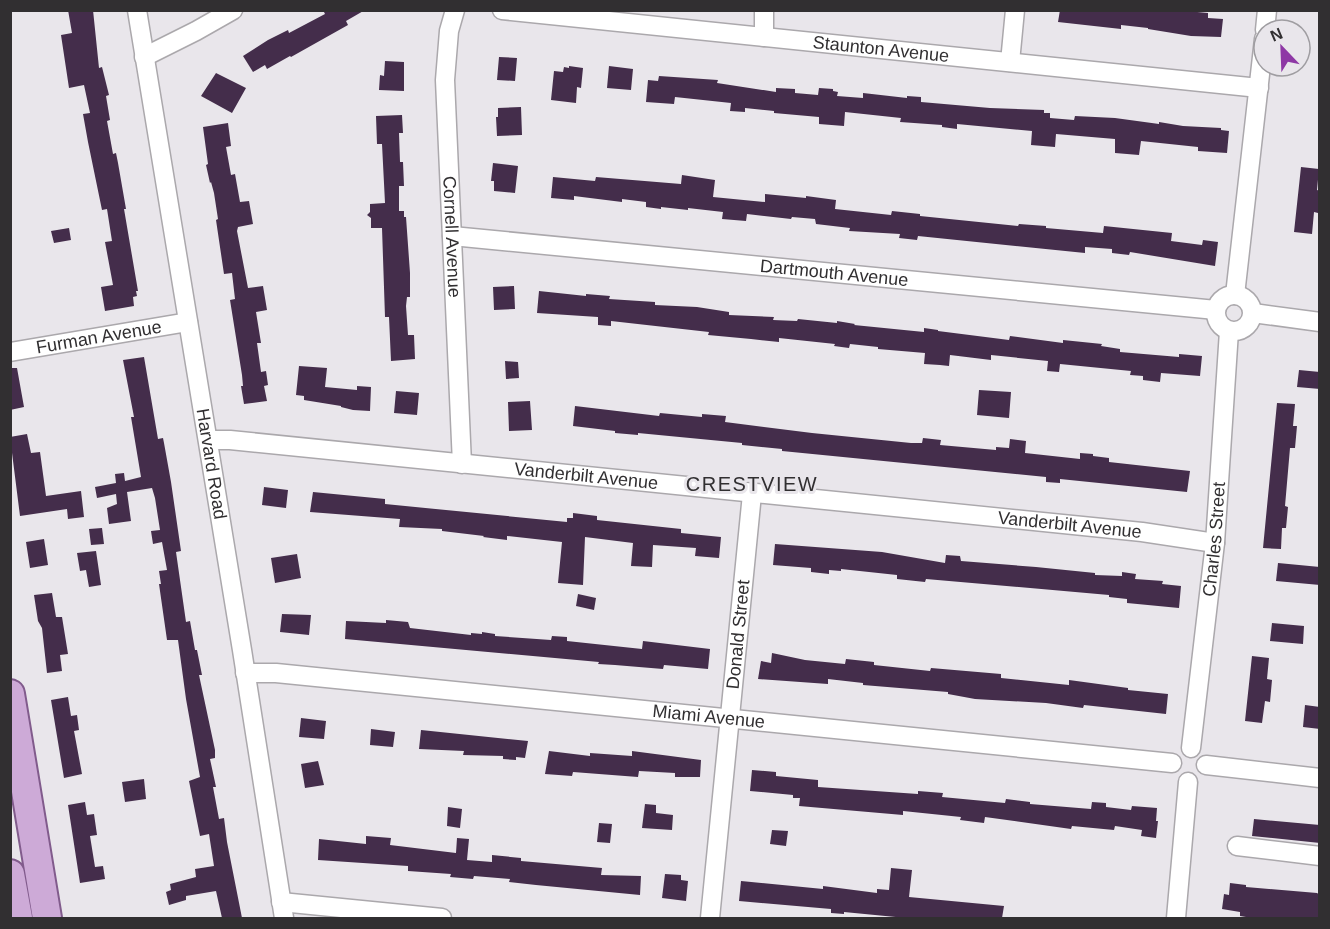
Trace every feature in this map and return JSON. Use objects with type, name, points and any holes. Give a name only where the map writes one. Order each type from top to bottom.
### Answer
[{"type":"main road","points":[[10,694],[46,918]]},
{"type":"main road","points":[[10,874],[18,918]]},
{"type":"street","name":"Harvard Road","points":[[137,10],[283,910]]},
{"type":"street","points":[[144,57],[233,10]]},
{"type":"street","name":"Cornell Avenue","points":[[455,10],[449,31],[445,80],[462,464]]},
{"type":"street","name":"Staunton Avenue","points":[[502,10],[1259,88]]},
{"type":"street","points":[[764,10],[764,37]]},
{"type":"street","points":[[1010,63],[1015,10]]},
{"type":"street","points":[[1235,295],[1260,78]]},
{"type":"street","name":"Dartmouth Avenue","points":[[452,236],[1216,310]]},
{"type":"street","points":[[1235,295],[1246,299],[1249,303],[1252,319],[1245,328],[1235,332],[1224,329],[1217,321],[1216,310],[1221,300],[1235,295]]},
{"type":"street","points":[[1252,313],[1320,322]]},
{"type":"street","name":"Furman Avenue","points":[[10,352],[188,322]]},
{"type":"street","name":"Charles Street","points":[[1191,748],[1215,543],[1229,331]]},
{"type":"street","name":"Vanderbilt Avenue","points":[[208,440],[230,440],[1142,532],[1215,543]]},
{"type":"street","name":"Donald Street","points":[[710,918],[752,494]]},
{"type":"street","name":"Miami Avenue","points":[[245,673],[276,673],[1172,763]]},
{"type":"street","points":[[1191,748],[1203,756],[1206,765],[1198,779],[1188,782],[1174,774],[1172,763],[1181,750],[1191,748]]},
{"type":"street","points":[[1206,765],[1320,778]]},
{"type":"street","points":[[1176,918],[1188,782]]},
{"type":"street","points":[[1238,846],[1320,856]]},
{"type":"street","points":[[283,910],[442,918]]},
{"type":"building","points":[[68,10],[93,10],[99,68],[102,67],[109,95],[106,96],[110,120],[107,121],[113,154],[116,153],[118,163],[138,291],[136,291],[137,296],[133,297],[134,306],[105,311],[101,287],[113,285],[105,242],[112,241],[107,209],[102,210],[88,142],[83,114],[90,113],[84,85],[69,88],[61,35],[72,33]]},
{"type":"building","points":[[323,10],[365,10],[346,21],[348,25],[291,57],[267,69],[265,65],[253,72],[243,56],[268,40],[288,30],[289,33],[325,14]]},
{"type":"building","points":[[1060,10],[1176,10],[1208,13],[1208,18],[1223,19],[1221,37],[1191,36],[1121,25],[1121,29],[1058,22]]},
{"type":"building","points":[[499,57],[517,58],[515,81],[497,80]]},
{"type":"building","points":[[385,61],[404,62],[404,91],[379,90],[380,75],[384,76]]},
{"type":"building","points":[[569,66],[583,68],[581,88],[577,87],[576,103],[551,100],[554,71],[563,72],[564,67],[569,68]]},
{"type":"building","points":[[609,66],[633,69],[631,90],[607,88]]},
{"type":"building","points":[[216,73],[246,88],[232,113],[201,96]]},
{"type":"building","points":[[659,76],[718,80],[717,83],[776,92],[776,88],[795,89],[795,93],[818,95],[819,88],[833,89],[838,92],[837,96],[863,98],[863,93],[907,98],[907,96],[921,97],[921,102],[1044,110],[1044,113],[1050,113],[1050,118],[1074,120],[1075,116],[1115,118],[1159,124],[1159,122],[1221,128],[1221,130],[1229,131],[1227,153],[1198,151],[1198,147],[1141,141],[1139,155],[1115,153],[1115,139],[1056,134],[1055,147],[1031,145],[1032,131],[957,124],[957,129],[942,127],[942,125],[900,122],[901,118],[845,112],[844,126],[819,124],[819,117],[774,113],[774,111],[745,108],[745,112],[730,111],[731,103],[675,97],[674,104],[646,102],[648,80],[658,81]]},
{"type":"building","points":[[521,107],[522,135],[497,136],[498,108]]},
{"type":"building","points":[[402,115],[403,133],[399,133],[404,186],[399,186],[399,211],[404,211],[404,217],[406,217],[410,297],[407,297],[406,306],[408,335],[414,335],[415,359],[391,361],[389,317],[385,317],[382,228],[371,228],[371,218],[367,215],[370,212],[370,204],[385,203],[382,144],[377,144],[376,116]]},
{"type":"building","points":[[228,123],[231,146],[226,147],[231,175],[235,174],[240,202],[249,201],[253,224],[238,227],[237,231],[248,288],[263,286],[267,310],[256,312],[261,343],[257,343],[261,372],[266,371],[268,385],[264,386],[267,401],[244,404],[242,375],[230,300],[235,299],[232,273],[224,274],[214,193],[206,165],[208,164],[203,127]]},
{"type":"building","points":[[493,163],[518,166],[515,193],[494,191],[494,181],[491,181]]},
{"type":"building","points":[[1301,167],[1319,169],[1318,213],[1314,212],[1312,234],[1294,232]]},
{"type":"building","points":[[682,175],[715,180],[713,197],[765,202],[765,194],[806,198],[806,196],[836,200],[835,209],[891,215],[892,211],[920,214],[920,216],[1103,233],[1104,226],[1172,233],[1171,241],[1202,245],[1203,240],[1218,242],[1215,266],[1130,252],[1129,255],[1112,253],[1112,249],[1085,247],[1085,253],[918,236],[917,240],[899,238],[900,234],[849,231],[850,228],[816,224],[815,219],[747,214],[746,221],[722,219],[723,212],[688,208],[688,210],[661,207],[661,209],[646,207],[646,202],[622,199],[622,202],[574,196],[574,200],[551,198],[553,177],[595,181],[596,177],[681,184]]},
{"type":"building","points":[[69,228],[71,240],[54,243],[51,231]]},
{"type":"building","points":[[514,286],[515,309],[494,310],[493,287]]},
{"type":"building","points":[[539,291],[610,296],[609,299],[655,302],[655,305],[697,307],[729,312],[729,315],[774,317],[773,320],[797,321],[798,319],[837,323],[837,321],[854,325],[924,332],[924,328],[1009,340],[1010,336],[1063,343],[1063,340],[1102,344],[1101,346],[1120,349],[1120,352],[1179,357],[1179,354],[1202,356],[1200,376],[1161,373],[1160,382],[1143,380],[1143,376],[1130,375],[1131,371],[1060,364],[1059,372],[1047,371],[1048,361],[991,355],[991,360],[950,355],[949,366],[924,364],[925,353],[878,349],[878,347],[850,344],[849,348],[834,346],[835,344],[779,338],[779,342],[708,335],[709,332],[611,321],[611,326],[598,325],[598,317],[537,313]]},
{"type":"building","points":[[144,357],[158,439],[163,438],[171,482],[181,551],[176,552],[186,622],[190,621],[195,650],[197,650],[202,675],[199,675],[215,750],[215,758],[210,759],[216,787],[213,787],[219,819],[224,818],[242,918],[222,918],[216,891],[186,896],[186,900],[169,905],[166,892],[171,890],[170,884],[196,877],[195,869],[214,866],[209,834],[200,836],[189,781],[200,777],[178,640],[167,640],[159,571],[167,570],[162,542],[153,544],[151,531],[160,530],[155,498],[152,488],[127,492],[131,521],[109,524],[107,508],[117,504],[116,494],[97,498],[95,487],[116,483],[115,474],[124,473],[125,481],[141,477],[131,417],[134,417],[123,360]]},
{"type":"building","points":[[505,361],[518,362],[519,378],[506,379]]},
{"type":"building","points":[[299,366],[327,368],[325,387],[357,390],[357,386],[371,387],[370,411],[353,410],[304,400],[304,396],[296,395]]},
{"type":"building","points":[[10,368],[17,368],[24,407],[10,410]]},
{"type":"building","points":[[1299,370],[1320,372],[1320,389],[1297,387]]},
{"type":"building","points":[[979,390],[1011,392],[1009,418],[977,415]]},
{"type":"building","points":[[396,391],[419,393],[417,415],[394,413]]},
{"type":"building","points":[[530,401],[532,430],[509,431],[508,402]]},
{"type":"building","points":[[1277,403],[1295,404],[1293,426],[1297,426],[1295,448],[1290,448],[1285,506],[1288,507],[1286,528],[1282,528],[1281,549],[1263,548]]},
{"type":"building","points":[[575,406],[659,416],[660,413],[702,417],[702,414],[726,416],[725,422],[812,433],[911,443],[922,443],[923,438],[941,440],[940,445],[996,450],[996,447],[1009,448],[1010,439],[1026,441],[1025,453],[1080,459],[1080,453],[1093,454],[1093,456],[1109,458],[1109,462],[1190,471],[1187,492],[1060,479],[1060,483],[1046,482],[1046,477],[782,451],[782,449],[742,445],[742,443],[638,433],[638,435],[615,433],[615,431],[573,426]]},
{"type":"building","points":[[27,434],[31,453],[40,452],[46,496],[81,491],[84,517],[68,519],[67,509],[20,516],[10,437]]},
{"type":"building","points":[[264,487],[288,490],[286,508],[262,505]]},
{"type":"building","points":[[313,492],[385,499],[385,504],[567,522],[567,518],[573,518],[573,513],[597,516],[597,520],[681,529],[681,533],[721,537],[719,558],[695,556],[696,548],[653,545],[652,567],[631,566],[633,543],[585,537],[583,585],[558,583],[562,542],[507,536],[507,540],[442,531],[442,529],[399,527],[400,519],[310,512]]},
{"type":"building","points":[[102,528],[104,544],[91,545],[89,529]]},
{"type":"building","points":[[44,539],[48,565],[30,568],[26,542]]},
{"type":"building","points":[[775,544],[882,552],[945,563],[946,555],[960,556],[961,561],[1095,573],[1095,575],[1122,576],[1122,572],[1136,574],[1135,579],[1163,581],[1162,584],[1181,586],[1179,608],[1127,603],[1127,599],[1109,597],[1109,595],[926,579],[925,582],[897,579],[897,575],[841,569],[841,571],[829,570],[829,574],[811,572],[811,568],[773,565]]},
{"type":"building","points":[[96,551],[101,585],[89,587],[86,570],[80,571],[77,553]]},
{"type":"building","points":[[297,554],[301,578],[275,583],[271,558]]},
{"type":"building","points":[[1278,563],[1320,567],[1320,585],[1276,581]]},
{"type":"building","points":[[52,593],[56,617],[62,617],[68,654],[60,655],[62,671],[47,673],[42,628],[38,621],[34,595]]},
{"type":"building","points":[[578,594],[596,598],[594,610],[576,606]]},
{"type":"building","points":[[282,614],[311,615],[309,635],[280,632]]},
{"type":"building","points":[[386,620],[408,622],[410,628],[471,635],[471,633],[482,634],[482,632],[495,634],[495,636],[551,640],[552,636],[567,637],[567,641],[642,649],[643,641],[710,649],[708,669],[664,665],[663,669],[598,664],[599,662],[345,639],[346,621],[386,623]]},
{"type":"building","points":[[1272,623],[1304,626],[1303,644],[1270,641]]},
{"type":"building","points":[[772,653],[805,660],[845,664],[846,659],[874,662],[874,665],[930,671],[931,668],[1001,674],[1001,678],[1069,685],[1069,680],[1168,694],[1166,714],[1084,705],[1083,708],[1046,703],[975,699],[948,694],[948,692],[863,685],[863,683],[828,679],[828,684],[758,679],[761,661],[771,663]]},
{"type":"building","points":[[1252,656],[1269,658],[1267,679],[1272,680],[1270,702],[1265,701],[1262,723],[1245,721]]},
{"type":"building","points":[[68,697],[71,716],[77,715],[79,730],[74,731],[82,774],[64,778],[51,700]]},
{"type":"building","points":[[1305,705],[1320,707],[1320,729],[1303,727]]},
{"type":"building","points":[[301,718],[326,721],[324,739],[299,737]]},
{"type":"building","points":[[371,729],[395,732],[393,747],[370,745]]},
{"type":"building","points":[[421,730],[528,741],[525,758],[503,759],[503,756],[463,755],[464,751],[419,749]]},
{"type":"building","points":[[549,751],[590,756],[590,753],[632,756],[632,751],[701,760],[700,777],[675,777],[675,773],[639,771],[638,777],[573,772],[572,776],[545,774]]},
{"type":"building","points":[[318,761],[324,785],[305,788],[301,764]]},
{"type":"building","points":[[752,770],[776,772],[776,776],[818,780],[818,787],[918,794],[918,791],[943,793],[942,797],[1005,803],[1006,799],[1030,802],[1030,804],[1091,809],[1092,802],[1106,803],[1106,807],[1131,810],[1132,806],[1157,808],[1156,838],[1141,836],[1142,830],[1115,826],[1114,830],[1072,826],[1071,829],[985,817],[984,823],[960,820],[961,817],[903,811],[903,815],[799,806],[800,798],[793,798],[793,795],[750,791]]},
{"type":"building","points":[[144,779],[146,799],[125,802],[122,782]]},
{"type":"building","points":[[85,802],[87,815],[94,814],[97,835],[90,836],[95,867],[103,866],[105,879],[80,883],[68,805]]},
{"type":"building","points":[[645,804],[656,805],[656,813],[673,815],[672,830],[642,828]]},
{"type":"building","points":[[448,807],[462,809],[460,828],[447,826]]},
{"type":"building","points":[[1254,819],[1320,825],[1320,843],[1252,836]]},
{"type":"building","points":[[599,823],[612,824],[610,843],[597,842]]},
{"type":"building","points":[[772,830],[788,831],[786,846],[770,844]]},
{"type":"building","points":[[366,836],[391,838],[390,845],[456,853],[457,838],[469,839],[467,860],[492,862],[492,855],[521,858],[521,861],[602,868],[601,875],[641,876],[640,895],[509,882],[510,879],[450,877],[451,874],[408,871],[408,866],[318,860],[319,839],[366,844]]},
{"type":"building","points":[[891,868],[912,870],[909,897],[1004,906],[1002,918],[906,918],[844,912],[844,914],[831,913],[831,909],[739,901],[741,881],[823,889],[823,886],[877,893],[877,889],[889,890]]},
{"type":"building","points":[[665,874],[681,875],[681,880],[688,881],[686,901],[662,898]]},
{"type":"building","points":[[1230,883],[1246,885],[1246,887],[1317,893],[1320,895],[1320,918],[1252,918],[1240,916],[1240,912],[1222,909],[1224,894],[1229,895]]},
{"type":"district","name":"CRESTVIEW","points":[[752,484]]}]
